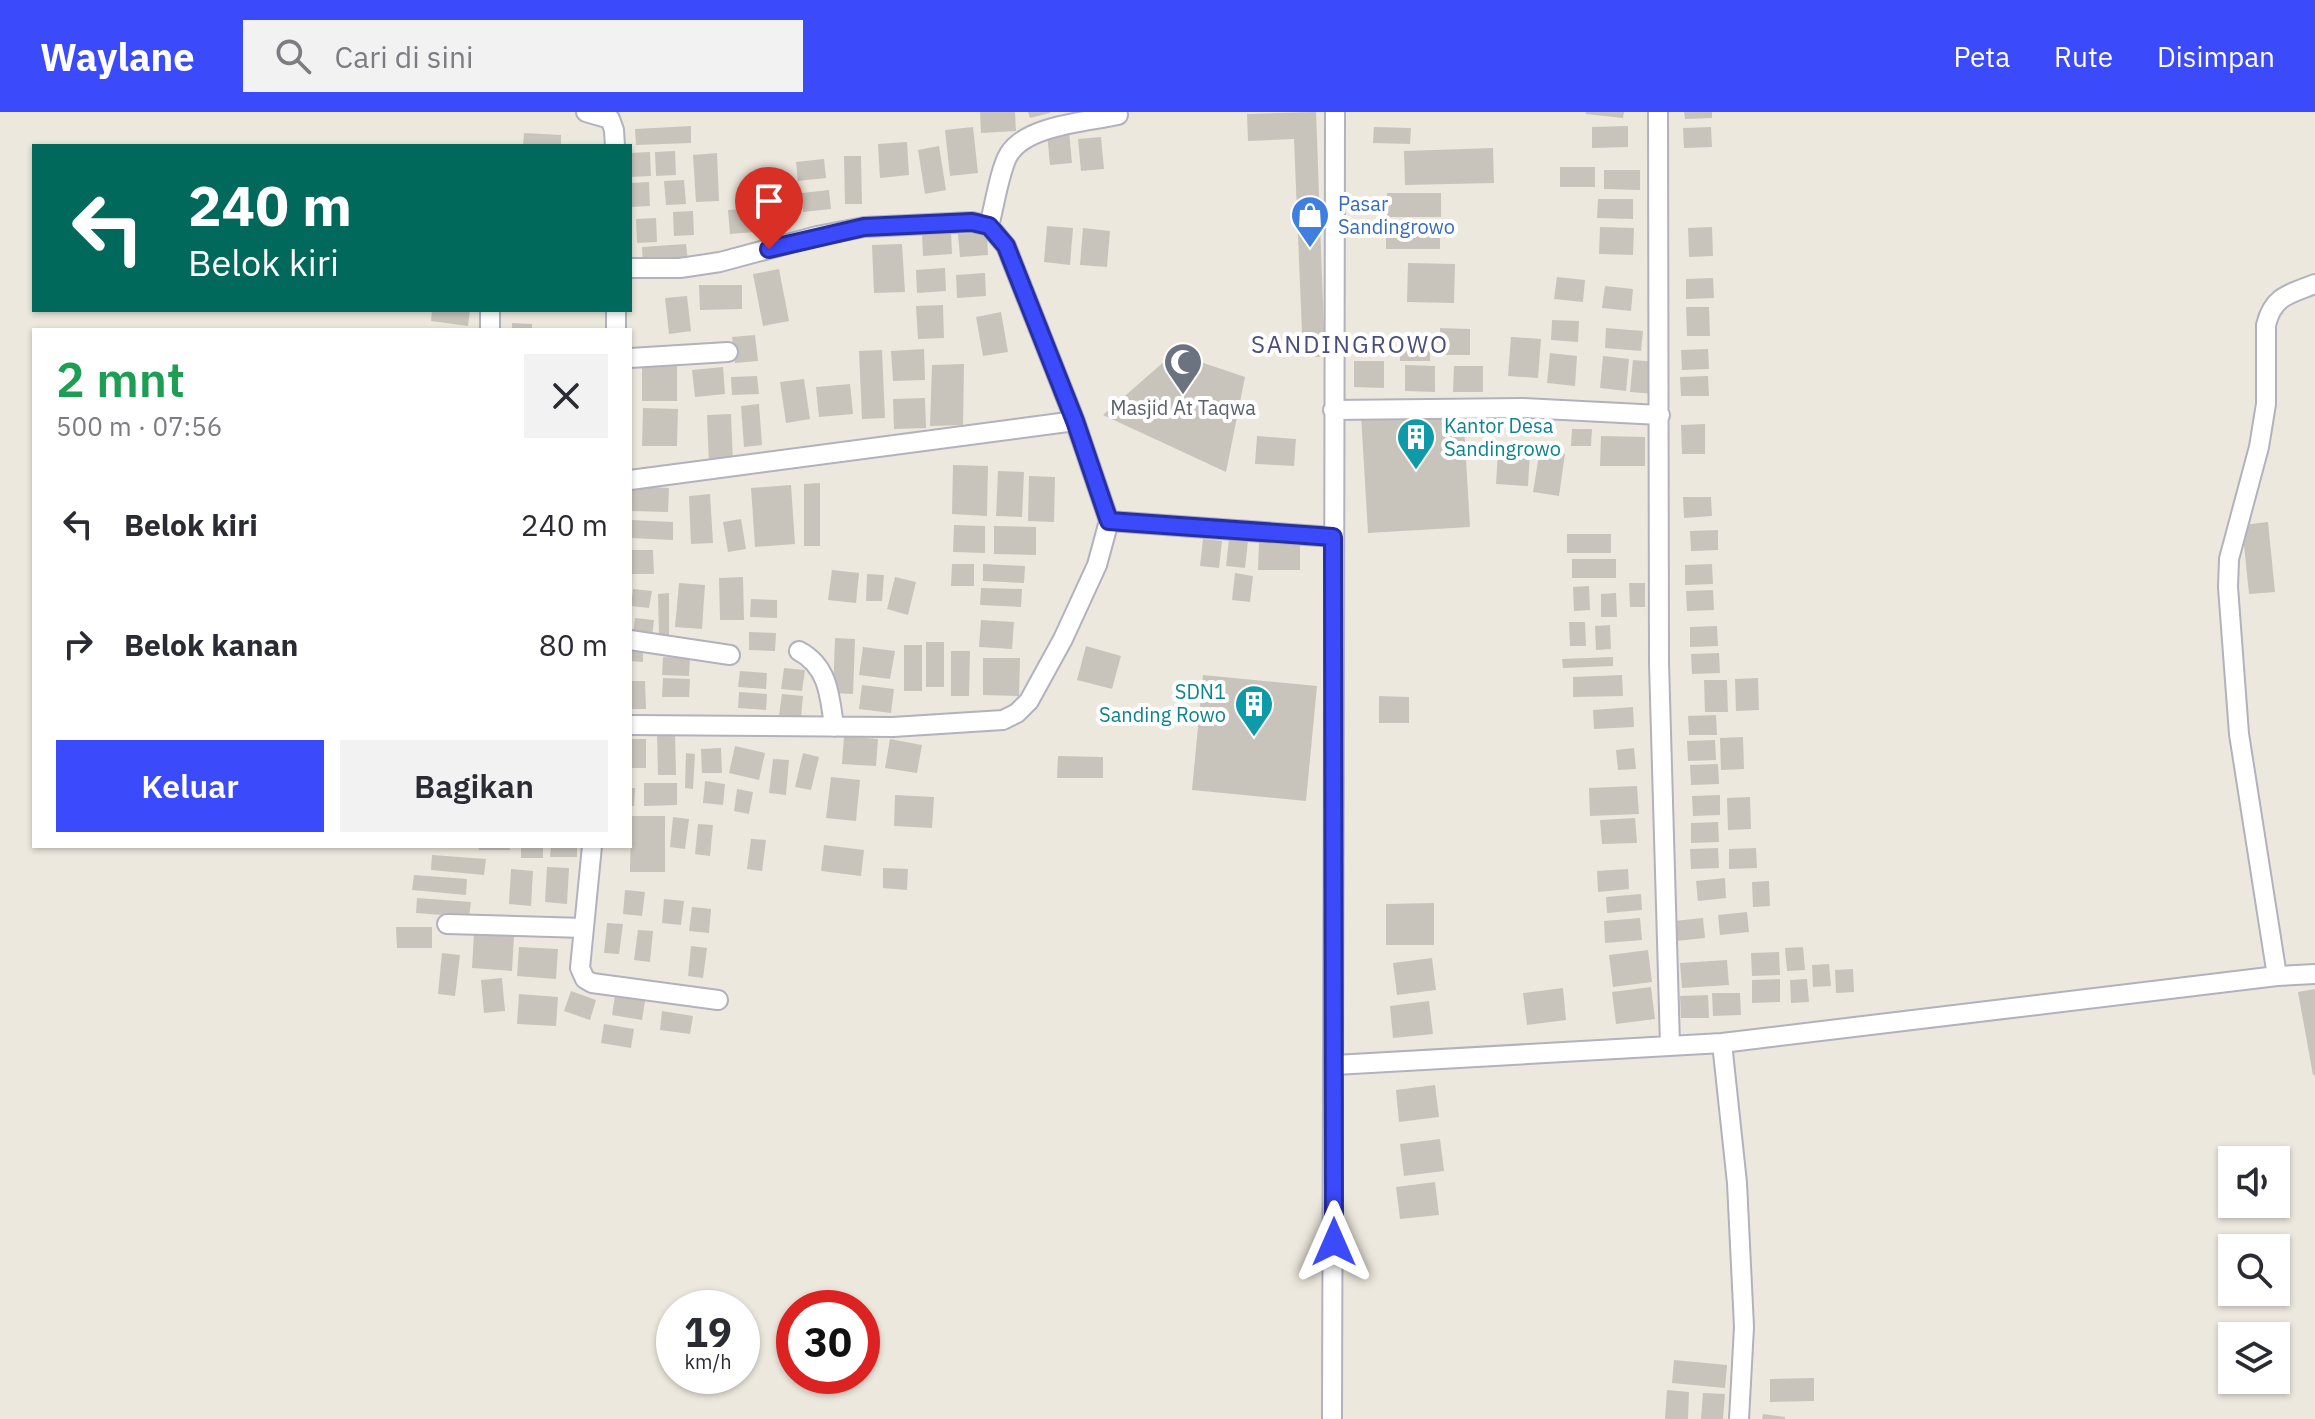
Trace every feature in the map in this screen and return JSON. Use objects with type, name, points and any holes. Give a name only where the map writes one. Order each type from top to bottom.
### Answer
[{"type":"street","points":[[586,112],[610,119],[615,144]]},
{"type":"street","points":[[1332,1419],[1335,112]]},
{"type":"street","points":[[1658,112],[1659,663],[1670,1045]]},
{"type":"street","points":[[989,226],[1009,153],[1026,137],[1118,115]]},
{"type":"street","points":[[632,268],[680,268],[720,262],[864,227],[972,222],[989,226],[1006,246],[1075,421],[1109,521],[1097,565],[1063,639],[1029,701],[1017,713],[1003,720],[893,727],[632,725]]},
{"type":"street","points":[[2277,976],[2239,734],[2228,587],[2229,559],[2259,447],[2266,404],[2268,315],[2279,299],[2315,284]]},
{"type":"street","points":[[632,358],[728,352]]},
{"type":"street","points":[[1333,410],[1523,408],[1660,415]]},
{"type":"street","points":[[632,480],[1075,421]]},
{"type":"street","points":[[1109,521],[1333,537]]},
{"type":"street","points":[[632,640],[730,655]]},
{"type":"street","points":[[799,651],[814,659],[822,671],[834,727]]},
{"type":"street","points":[[592,848],[580,968],[585,979],[592,983],[718,1000]]},
{"type":"street","points":[[447,924],[584,928]]},
{"type":"street","points":[[1335,1065],[1722,1043],[2277,976],[2315,974]]},
{"type":"street","points":[[1722,1043],[1737,1183],[1744,1313],[1739,1419]]},
{"type":"building","points":[[980,112],[1015,112],[1016,131],[981,133]]},
{"type":"building","points":[[1028,112],[1050,112],[1050,113],[1030,118]]},
{"type":"building","name":"Pasar Sandingrowo","points":[[1316,112],[1325,357],[1303,357],[1294,139],[1248,141],[1247,114]]},
{"type":"building","points":[[1586,112],[1624,112],[1623,118]]},
{"type":"building","points":[[1684,112],[1712,112],[1712,118],[1685,119]]},
{"type":"building","points":[[691,126],[691,143],[636,145],[635,129]]},
{"type":"building","points":[[1628,126],[1628,147],[1592,148],[1592,127]]},
{"type":"building","points":[[973,127],[978,173],[950,176],[945,130]]},
{"type":"building","points":[[1374,127],[1411,128],[1410,144],[1373,143]]},
{"type":"building","points":[[1711,127],[1712,147],[1684,148],[1683,128]]},
{"type":"building","points":[[1069,131],[1072,163],[1050,165],[1047,133]]},
{"type":"building","points":[[524,133],[561,135],[561,144],[523,144]]},
{"type":"building","points":[[1101,137],[1104,169],[1081,171],[1078,139]]},
{"type":"building","points":[[907,142],[909,175],[880,178],[878,144]]},
{"type":"building","points":[[939,146],[946,190],[925,194],[918,150]]},
{"type":"building","points":[[1493,148],[1494,183],[1405,185],[1404,151]]},
{"type":"building","points":[[675,151],[676,175],[656,176],[655,152]]},
{"type":"building","points":[[650,152],[651,176],[632,177],[632,153]]},
{"type":"building","points":[[717,153],[719,201],[696,202],[693,155]]},
{"type":"building","points":[[844,156],[861,156],[862,204],[845,204]]},
{"type":"building","points":[[824,159],[826,178],[798,181],[796,162]]},
{"type":"building","points":[[1560,167],[1595,167],[1595,187],[1560,187]]},
{"type":"building","points":[[1604,170],[1640,170],[1640,190],[1604,189]]},
{"type":"building","points":[[684,180],[686,204],[666,205],[664,181]]},
{"type":"building","points":[[649,182],[650,206],[632,207],[632,183]]},
{"type":"building","points":[[829,190],[831,209],[803,212],[802,193]]},
{"type":"building","points":[[1387,193],[1441,193],[1441,217],[1387,217]]},
{"type":"building","points":[[1598,199],[1633,199],[1633,219],[1597,218]]},
{"type":"building","points":[[754,208],[755,232],[730,234],[728,210]]},
{"type":"building","points":[[693,211],[694,235],[674,236],[673,212]]},
{"type":"building","points":[[656,218],[657,242],[637,243],[636,219]]},
{"type":"building","points":[[1386,225],[1440,225],[1440,249],[1386,249]]},
{"type":"building","points":[[1047,226],[1073,228],[1070,265],[1044,262]]},
{"type":"building","points":[[1600,227],[1634,228],[1633,255],[1599,254]]},
{"type":"building","points":[[1712,227],[1713,256],[1689,257],[1688,228]]},
{"type":"building","points":[[1083,228],[1110,231],[1107,267],[1080,265]]},
{"type":"building","points":[[951,231],[952,254],[923,256],[922,233]]},
{"type":"building","points":[[987,232],[988,255],[960,257],[958,234]]},
{"type":"building","points":[[686,244],[688,262],[643,266],[642,247]]},
{"type":"building","points":[[902,244],[905,292],[874,293],[872,245]]},
{"type":"building","points":[[1408,263],[1455,264],[1454,303],[1407,302]]},
{"type":"building","points":[[945,268],[946,291],[917,293],[916,270]]},
{"type":"building","points":[[779,269],[789,321],[763,326],[753,274]]},
{"type":"building","points":[[985,273],[986,296],[957,298],[956,275]]},
{"type":"building","points":[[1557,277],[1585,280],[1583,302],[1554,299]]},
{"type":"building","points":[[1713,278],[1714,298],[1686,299],[1686,279]]},
{"type":"building","points":[[699,285],[742,285],[742,309],[700,310]]},
{"type":"building","points":[[1605,286],[1633,289],[1631,311],[1602,308]]},
{"type":"building","points":[[687,296],[691,331],[669,334],[665,298]]},
{"type":"building","points":[[943,305],[944,338],[918,339],[916,306]]},
{"type":"building","points":[[1686,307],[1709,307],[1710,336],[1687,336]]},
{"type":"building","points":[[432,312],[470,312],[468,326],[431,321]]},
{"type":"building","points":[[1001,312],[1008,352],[983,356],[976,317]]},
{"type":"building","points":[[1552,320],[1579,321],[1578,342],[1551,340]]},
{"type":"building","points":[[512,323],[532,324],[532,328],[512,328]]},
{"type":"building","points":[[1440,328],[1470,329],[1470,355],[1440,355]]},
{"type":"building","points":[[1606,328],[1643,331],[1641,351],[1605,348]]},
{"type":"building","points":[[1400,334],[1430,335],[1430,361],[1400,361]]},
{"type":"building","points":[[755,335],[758,361],[735,363],[732,337]]},
{"type":"building","points":[[1511,337],[1541,339],[1538,378],[1508,376]]},
{"type":"building","points":[[924,349],[925,380],[893,381],[891,351]]},
{"type":"building","points":[[1708,349],[1709,369],[1682,370],[1681,350]]},
{"type":"building","points":[[882,350],[885,418],[862,419],[859,351]]},
{"type":"building","name":"Masjid At Taqwa","points":[[1174,353],[1245,377],[1226,472],[1103,415]]},
{"type":"building","points":[[1550,353],[1577,356],[1575,386],[1547,383]]},
{"type":"building","points":[[1603,356],[1629,359],[1626,391],[1600,388]]},
{"type":"building","points":[[1633,360],[1658,362],[1656,394],[1630,392]]},
{"type":"building","points":[[1354,361],[1384,361],[1384,388],[1354,387]]},
{"type":"building","points":[[642,364],[677,364],[677,401],[642,401]]},
{"type":"building","points":[[964,364],[963,425],[930,426],[932,365]]},
{"type":"building","points":[[1405,365],[1435,366],[1435,392],[1405,391]]},
{"type":"building","points":[[1454,366],[1483,366],[1483,392],[1453,392]]},
{"type":"building","points":[[723,367],[725,394],[695,397],[692,370]]},
{"type":"building","points":[[757,376],[759,394],[732,395],[731,377]]},
{"type":"building","points":[[1708,376],[1709,396],[1681,396],[1680,377]]},
{"type":"building","points":[[804,379],[810,419],[786,423],[780,382]]},
{"type":"building","points":[[850,384],[853,414],[819,417],[816,387]]},
{"type":"building","points":[[925,398],[926,428],[894,429],[893,399]]},
{"type":"building","points":[[759,404],[762,445],[744,447],[741,406]]},
{"type":"building","points":[[643,408],[678,409],[677,446],[642,446]]},
{"type":"building","name":"Kantor Desa Sandingrowo","points":[[1463,409],[1470,527],[1368,533],[1361,415]]},
{"type":"building","points":[[731,414],[733,464],[709,465],[707,415]]},
{"type":"building","points":[[1705,424],[1705,454],[1682,454],[1681,425]]},
{"type":"building","points":[[1572,429],[1592,429],[1591,446],[1571,446]]},
{"type":"building","points":[[1257,436],[1296,439],[1294,466],[1255,464]]},
{"type":"building","points":[[1601,436],[1645,437],[1645,466],[1600,466]]},
{"type":"building","points":[[1540,449],[1565,454],[1559,496],[1533,492]]},
{"type":"building","points":[[1498,451],[1530,453],[1528,486],[1496,484]]},
{"type":"building","points":[[953,465],[988,466],[987,516],[952,514]]},
{"type":"building","points":[[998,471],[1024,472],[1022,517],[996,516]]},
{"type":"building","points":[[1029,476],[1055,477],[1054,522],[1028,521]]},
{"type":"building","points":[[820,483],[820,546],[804,546],[804,484]]},
{"type":"building","points":[[791,485],[795,544],[755,547],[751,488]]},
{"type":"building","points":[[632,486],[669,488],[668,512],[632,511]]},
{"type":"building","points":[[710,494],[713,543],[691,544],[689,496]]},
{"type":"building","points":[[1683,497],[1711,497],[1712,516],[1684,518]]},
{"type":"building","points":[[741,519],[746,549],[728,552],[723,522]]},
{"type":"building","points":[[632,520],[673,522],[673,540],[632,538]]},
{"type":"building","points":[[2268,522],[2275,592],[2249,594],[2242,525]]},
{"type":"building","points":[[954,525],[985,526],[985,553],[953,552]]},
{"type":"building","points":[[994,526],[1036,527],[1036,555],[994,554]]},
{"type":"building","points":[[1718,530],[1718,550],[1691,551],[1690,531]]},
{"type":"building","points":[[1567,534],[1611,534],[1611,553],[1567,553]]},
{"type":"building","points":[[1203,539],[1222,541],[1219,568],[1200,566]]},
{"type":"building","points":[[1229,539],[1248,541],[1245,568],[1226,566]]},
{"type":"building","points":[[1259,542],[1300,543],[1300,570],[1258,570]]},
{"type":"building","points":[[632,550],[653,550],[654,574],[632,574]]},
{"type":"building","points":[[1572,559],[1616,559],[1616,578],[1572,578]]},
{"type":"building","points":[[952,564],[974,564],[974,586],[951,586]]},
{"type":"building","points":[[983,564],[1025,566],[1024,583],[983,581]]},
{"type":"building","points":[[1712,564],[1713,584],[1685,585],[1685,565]]},
{"type":"building","points":[[832,570],[859,573],[856,603],[828,600]]},
{"type":"building","points":[[1235,573],[1253,576],[1250,602],[1232,600]]},
{"type":"building","points":[[867,574],[884,575],[882,601],[866,601]]},
{"type":"building","points":[[743,577],[744,620],[720,620],[719,578]]},
{"type":"building","points":[[895,577],[916,582],[908,615],[887,609]]},
{"type":"building","points":[[679,583],[705,585],[702,629],[675,627]]},
{"type":"building","points":[[1629,583],[1645,583],[1645,607],[1630,607]]},
{"type":"building","points":[[1589,586],[1590,610],[1574,611],[1573,587]]},
{"type":"building","points":[[981,588],[1022,589],[1021,607],[980,605]]},
{"type":"building","points":[[633,589],[652,591],[649,608],[632,606]]},
{"type":"building","points":[[1713,590],[1714,610],[1687,611],[1686,591]]},
{"type":"building","points":[[669,593],[669,636],[659,636],[658,594]]},
{"type":"building","points":[[1616,593],[1617,617],[1601,617],[1601,594]]},
{"type":"building","points":[[751,599],[777,600],[777,618],[750,617]]},
{"type":"building","points":[[635,618],[654,620],[652,637],[633,634]]},
{"type":"building","points":[[981,620],[1014,622],[1012,649],[979,647]]},
{"type":"building","points":[[1569,622],[1585,622],[1586,646],[1570,646]]},
{"type":"building","points":[[1610,625],[1611,649],[1596,650],[1595,626]]},
{"type":"building","points":[[1717,626],[1718,646],[1690,647],[1690,627]]},
{"type":"building","points":[[749,632],[776,633],[775,651],[749,650]]},
{"type":"building","points":[[835,638],[855,639],[853,694],[833,693]]},
{"type":"building","points":[[926,642],[944,642],[944,687],[926,687]]},
{"type":"building","points":[[632,643],[643,644],[643,662],[632,661]]},
{"type":"building","points":[[904,645],[922,645],[922,691],[904,691]]},
{"type":"building","points":[[1086,646],[1121,656],[1112,689],[1077,680]]},
{"type":"building","points":[[863,647],[895,651],[890,679],[859,675]]},
{"type":"building","points":[[951,651],[970,651],[969,696],[951,696]]},
{"type":"building","points":[[1719,653],[1720,673],[1692,674],[1691,654]]},
{"type":"building","points":[[663,657],[690,658],[689,676],[662,675]]},
{"type":"building","points":[[1613,657],[1613,666],[1563,668],[1562,659]]},
{"type":"building","points":[[983,658],[1020,658],[1019,696],[983,695]]},
{"type":"building","points":[[784,668],[805,670],[802,691],[781,689]]},
{"type":"building","points":[[740,671],[767,673],[766,689],[738,687]]},
{"type":"building","name":"SDN1 Sanding Rowo","points":[[1203,675],[1317,686],[1306,801],[1192,790]]},
{"type":"building","points":[[1622,675],[1623,696],[1573,697],[1573,677]]},
{"type":"building","points":[[663,678],[690,679],[689,697],[662,697]]},
{"type":"building","points":[[1758,678],[1759,710],[1736,711],[1735,679]]},
{"type":"building","points":[[1704,680],[1727,680],[1728,712],[1705,712]]},
{"type":"building","points":[[632,681],[645,681],[646,709],[632,709]]},
{"type":"building","points":[[862,685],[894,689],[891,713],[859,709]]},
{"type":"building","points":[[739,692],[767,694],[766,710],[738,708]]},
{"type":"building","points":[[782,694],[803,696],[801,717],[779,715]]},
{"type":"building","points":[[1379,696],[1409,697],[1409,723],[1379,723]]},
{"type":"building","points":[[1633,707],[1634,727],[1594,729],[1593,710]]},
{"type":"building","points":[[1716,715],[1717,735],[1689,735],[1688,716]]},
{"type":"building","points":[[675,731],[676,775],[658,775],[657,732]]},
{"type":"building","points":[[844,736],[878,739],[876,766],[842,764]]},
{"type":"building","points":[[1743,737],[1744,769],[1721,770],[1720,738]]},
{"type":"building","points":[[632,739],[646,739],[646,768],[632,768]]},
{"type":"building","points":[[890,739],[922,745],[917,773],[885,768]]},
{"type":"building","points":[[1715,740],[1716,760],[1688,761],[1687,741]]},
{"type":"building","points":[[735,746],[765,753],[759,780],[729,773]]},
{"type":"building","points":[[721,748],[722,773],[702,773],[701,749]]},
{"type":"building","points":[[1634,748],[1636,769],[1618,770],[1616,750]]},
{"type":"building","points":[[686,753],[695,754],[693,789],[685,788]]},
{"type":"building","points":[[803,753],[819,757],[811,790],[795,787]]},
{"type":"building","points":[[1058,756],[1103,757],[1103,778],[1057,778]]},
{"type":"building","points":[[773,759],[789,760],[786,795],[769,793]]},
{"type":"building","points":[[1718,764],[1719,784],[1691,785],[1690,765]]},
{"type":"building","points":[[831,777],[860,780],[856,821],[826,818]]},
{"type":"building","points":[[705,781],[725,784],[723,805],[703,803]]},
{"type":"building","points":[[644,783],[677,783],[677,805],[644,806]]},
{"type":"building","points":[[1637,786],[1639,814],[1590,816],[1589,788]]},
{"type":"building","points":[[632,788],[635,788],[632,806]]},
{"type":"building","points":[[737,789],[753,792],[749,814],[734,811]]},
{"type":"building","points":[[895,795],[934,797],[932,828],[894,826]]},
{"type":"building","points":[[1720,795],[1720,815],[1693,816],[1692,796]]},
{"type":"building","points":[[1750,797],[1751,829],[1728,830],[1727,798]]},
{"type":"building","points":[[632,816],[665,816],[665,872],[630,872]]},
{"type":"building","points":[[673,817],[689,819],[685,849],[670,847]]},
{"type":"building","points":[[1635,818],[1637,843],[1602,844],[1600,820]]},
{"type":"building","points":[[1718,822],[1719,842],[1691,843],[1691,823]]},
{"type":"building","points":[[698,824],[713,825],[710,856],[695,854]]},
{"type":"building","points":[[751,839],[766,840],[762,871],[747,869]]},
{"type":"building","points":[[824,845],[864,850],[861,876],[821,871]]},
{"type":"building","points":[[478,848],[510,848],[510,850]]},
{"type":"building","points":[[521,848],[543,848],[543,858],[521,858]]},
{"type":"building","points":[[551,848],[577,848],[577,857],[550,857]]},
{"type":"building","points":[[1718,848],[1719,868],[1691,869],[1690,849]]},
{"type":"building","points":[[1756,848],[1757,868],[1729,869],[1729,849]]},
{"type":"building","points":[[432,855],[486,859],[484,875],[431,870]]},
{"type":"building","points":[[547,867],[569,868],[567,904],[545,902]]},
{"type":"building","points":[[883,868],[908,869],[907,890],[883,888]]},
{"type":"building","points":[[511,869],[533,871],[531,906],[509,904]]},
{"type":"building","points":[[1628,869],[1629,889],[1598,892],[1597,871]]},
{"type":"building","points":[[414,875],[467,879],[466,895],[412,890]]},
{"type":"building","points":[[1725,878],[1726,898],[1698,901],[1696,881]]},
{"type":"building","points":[[1769,881],[1770,906],[1753,907],[1752,882]]},
{"type":"building","points":[[625,890],[645,892],[642,916],[623,914]]},
{"type":"building","points":[[1641,894],[1642,910],[1607,913],[1606,897]]},
{"type":"building","points":[[417,898],[471,902],[469,917],[416,913]]},
{"type":"building","points":[[664,899],[684,901],[681,925],[662,923]]},
{"type":"building","points":[[1434,903],[1434,945],[1386,945],[1386,904]]},
{"type":"building","points":[[692,907],[711,909],[709,933],[689,931]]},
{"type":"building","points":[[1747,912],[1749,932],[1720,935],[1718,915]]},
{"type":"building","points":[[1640,918],[1642,940],[1605,943],[1604,921]]},
{"type":"building","points":[[1703,918],[1705,938],[1676,941],[1674,921]]},
{"type":"building","points":[[607,923],[623,924],[619,954],[604,953]]},
{"type":"building","points":[[396,927],[432,927],[432,948],[397,948]]},
{"type":"building","points":[[638,930],[653,931],[650,962],[634,960]]},
{"type":"building","points":[[474,933],[514,936],[512,971],[472,968]]},
{"type":"building","points":[[691,946],[707,948],[703,978],[688,976]]},
{"type":"building","points":[[519,947],[558,949],[556,979],[517,976]]},
{"type":"building","points":[[1803,947],[1805,970],[1787,971],[1785,948]]},
{"type":"building","points":[[1648,950],[1652,982],[1613,987],[1609,955]]},
{"type":"building","points":[[1779,952],[1780,975],[1752,976],[1751,953]]},
{"type":"building","points":[[442,953],[460,955],[455,996],[438,994]]},
{"type":"building","points":[[1432,958],[1436,990],[1397,995],[1393,963]]},
{"type":"building","points":[[1727,960],[1729,985],[1682,988],[1680,963]]},
{"type":"building","points":[[1829,964],[1831,986],[1813,987],[1812,965]]},
{"type":"building","points":[[1853,969],[1854,992],[1836,993],[1835,970]]},
{"type":"building","points":[[502,978],[505,1011],[484,1013],[481,980]]},
{"type":"building","points":[[1780,979],[1780,1002],[1752,1003],[1752,980]]},
{"type":"building","points":[[1807,979],[1809,1002],[1791,1003],[1790,980]]},
{"type":"building","points":[[1651,987],[1655,1019],[1616,1024],[1612,992]]},
{"type":"building","points":[[1563,988],[1566,1020],[1527,1025],[1523,993]]},
{"type":"building","points":[[2315,989],[2315,1075],[2313,1075],[2298,992]]},
{"type":"building","points":[[571,991],[596,1000],[590,1020],[564,1011]]},
{"type":"building","points":[[1712,993],[1740,993],[1741,1015],[1713,1016]]},
{"type":"building","points":[[519,994],[558,997],[556,1026],[517,1024]]},
{"type":"building","points":[[1708,995],[1709,1018],[1681,1018],[1680,996]]},
{"type":"building","points":[[615,996],[645,1001],[642,1020],[612,1015]]},
{"type":"building","points":[[1429,1001],[1433,1034],[1393,1038],[1390,1006]]},
{"type":"building","points":[[662,1011],[693,1016],[690,1034],[660,1030]]},
{"type":"building","points":[[604,1024],[634,1029],[631,1048],[601,1043]]},
{"type":"building","points":[[1435,1085],[1439,1117],[1399,1122],[1396,1090]]},
{"type":"building","points":[[1440,1139],[1444,1171],[1404,1176],[1400,1144]]},
{"type":"building","points":[[1435,1182],[1439,1215],[1400,1219],[1396,1187]]},
{"type":"building","points":[[1674,1360],[1727,1365],[1725,1388],[1672,1383]]},
{"type":"building","points":[[1814,1378],[1814,1401],[1770,1402],[1770,1379]]},
{"type":"building","points":[[1667,1390],[1689,1392],[1688,1419],[1665,1419]]},
{"type":"building","points":[[1703,1393],[1725,1394],[1723,1419],[1701,1419]]},
{"type":"building","points":[[1763,1414],[1785,1417],[1785,1419],[1762,1419]]},
{"type":"place","name":"Pasar Sandingrowo","points":[[1310,249]]},
{"type":"place","name":"Masjid At Taqwa","points":[[1183,396]]},
{"type":"place","name":"Kantor Desa Sandingrowo","points":[[1416,471]]},
{"type":"place","name":"SDN1 Sanding Rowo","points":[[1254,738]]},
{"type":"district","name":"SANDINGROWO","points":[[1350,345]]},
{"type":"route","points":[[769,249],[864,227],[972,222],[989,226],[1006,246],[1075,421],[1109,521],[1333,537],[1334,1242]]}]
